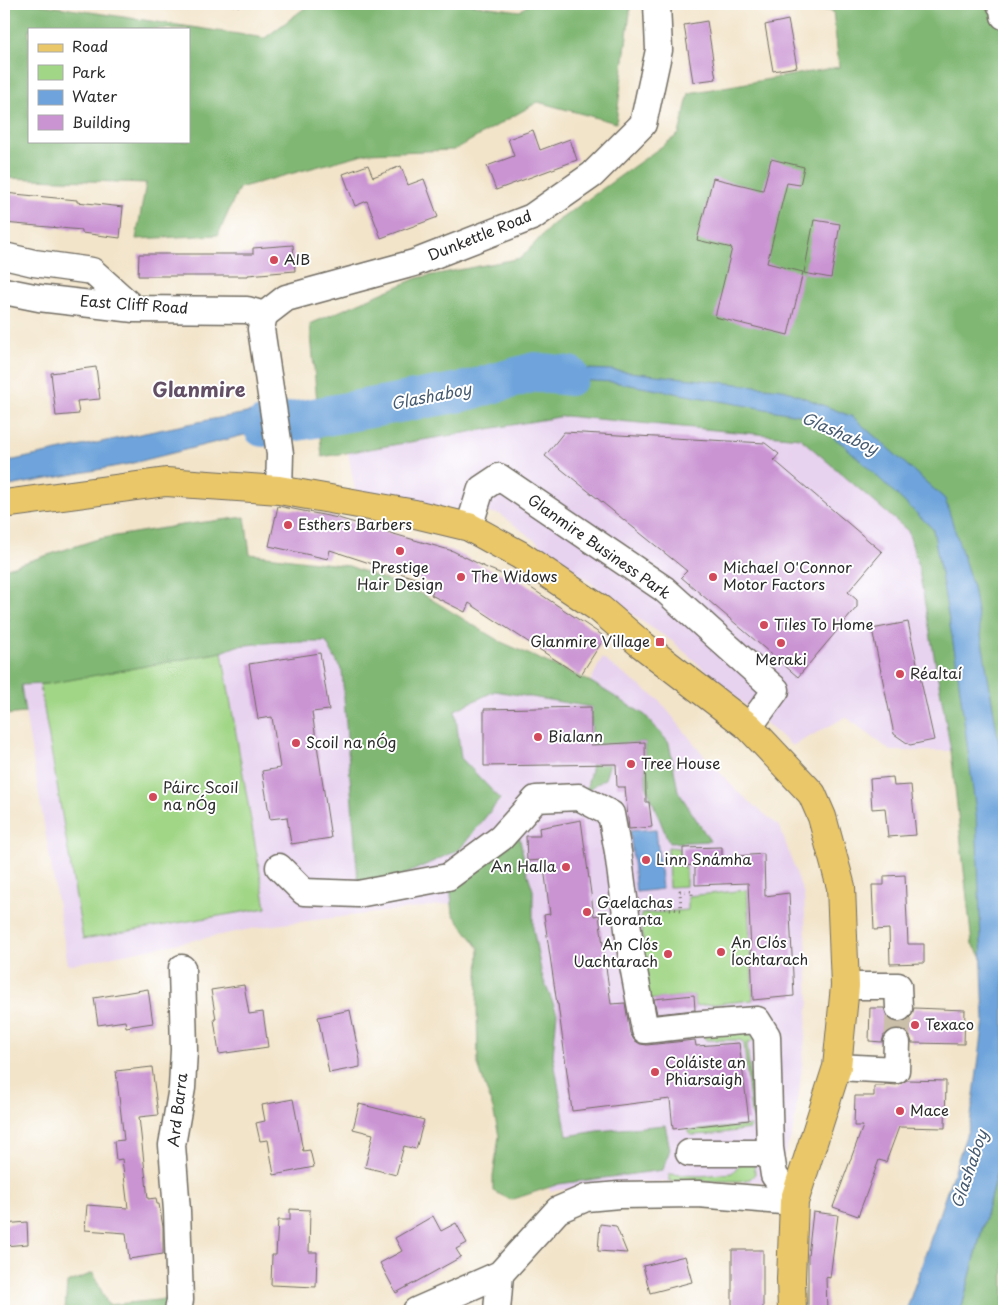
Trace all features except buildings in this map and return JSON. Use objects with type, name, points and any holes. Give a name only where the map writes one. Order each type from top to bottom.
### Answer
[{"type":"main road","points":[[4,504],[166,482],[279,490],[415,514],[469,527],[520,555],[600,609],[633,638],[749,727],[812,794],[822,817],[841,887],[845,986],[837,1066],[794,1202],[791,1273],[792,1311]]},
{"type":"street","name":"Dunkettle Road","points":[[262,322],[286,298],[414,263],[532,218],[592,175],[643,124],[659,50],[657,4]]},
{"type":"street","points":[[1000,4],[1004,16]]},
{"type":"street","points":[[4,256],[34,263],[92,271],[133,308]]},
{"type":"street","name":"East Cliff Road","points":[[4,291],[39,298],[133,308],[247,310],[262,322]]},
{"type":"street","points":[[262,322],[280,454],[279,490]]},
{"type":"street","name":"Glanmire Business Park","points":[[469,527],[480,489],[499,477],[664,589],[776,690],[749,727]]},
{"type":"street","points":[[279,867],[304,892],[358,894],[448,877],[501,838],[536,799],[579,797],[611,814],[618,852],[632,960],[645,1030],[757,1020],[767,1036],[770,1153],[774,1175],[794,1202]]},
{"type":"street","name":"Ard Barra","points":[[178,1311],[180,1300],[177,1211],[172,1145],[182,1088],[184,1050],[182,968]]},
{"type":"street","points":[[845,986],[898,986],[899,1008]]},
{"type":"street","points":[[837,1066],[896,1070],[897,1043]]},
{"type":"street","points":[[689,1153],[770,1153]]},
{"type":"street","points":[[416,1311],[500,1274],[558,1210],[586,1198],[619,1195],[698,1194],[794,1202]]},
{"type":"street","points":[[497,1311],[500,1274]]},
{"type":"path","points":[[228,4],[242,6],[252,4]]},
{"type":"path","points":[[625,905],[681,910],[680,891],[692,890],[692,895]]},
{"type":"shaded area","points":[[565,416],[800,438],[913,536],[951,751],[891,751],[846,717],[792,746],[672,641],[643,622],[500,514],[427,506],[355,490],[348,453]]},
{"type":"shaded area","points":[[245,517],[250,554],[349,566],[398,584],[426,596],[499,641],[590,682],[602,658],[659,700],[701,752],[737,791],[780,827],[804,895],[809,1001],[799,1093],[792,1135],[780,1166],[769,1182],[629,1182],[550,1191],[515,896],[266,926],[68,965],[4,589],[4,569],[98,539],[173,526]]},
{"type":"green space","points":[[4,4],[36,4],[265,38],[310,4],[468,4],[520,11],[529,4],[631,4],[616,123],[538,102],[454,150],[367,153],[239,188],[218,235],[136,239],[146,183],[4,178]]},
{"type":"green space","points":[[735,4],[1004,4],[1004,985],[972,944],[951,751],[918,565],[908,531],[800,438],[565,416],[322,457],[310,324],[417,278],[521,258],[552,225],[679,134],[689,93],[839,67],[833,11],[790,7],[743,8]]},
{"type":"green space","points":[[245,517],[250,554],[349,566],[398,584],[426,596],[499,641],[591,682],[645,715],[669,743],[678,791],[710,841],[669,843],[646,785],[645,742],[616,744],[605,779],[586,791],[592,765],[591,707],[495,691],[455,710],[461,758],[500,799],[460,849],[395,879],[358,882],[342,671],[326,642],[277,642],[237,646],[222,652],[48,684],[21,685],[25,713],[4,715],[4,619],[9,619],[4,589],[4,569],[98,539]]},
{"type":"green space","name":"Páirc Scoil na nÓg","points":[[222,652],[266,908],[83,939],[40,685]]},
{"type":"green space","points":[[519,835],[526,869],[533,890],[533,928],[542,976],[557,1013],[553,1055],[567,1136],[598,1131],[665,1125],[670,1149],[663,1170],[559,1184],[511,1200],[493,1191],[493,1177],[499,1136],[493,1109],[478,1065],[477,1005],[479,948],[453,914],[450,885]]},
{"type":"green space","points":[[668,847],[679,848],[683,868],[686,868],[686,886],[669,887]]},
{"type":"green space","name":"An Clós Íochtarach","points":[[747,890],[753,1000],[695,1006],[694,995],[647,1000],[641,914],[688,910],[688,896]]},
{"type":"green space","points":[[699,1029],[750,1033],[754,1040],[747,1044],[754,1120],[751,1113],[744,1043],[740,1040],[706,1040]]},
{"type":"green space","points":[[751,1126],[750,1129],[715,1134],[692,1135],[687,1131]]},
{"type":"green space","points":[[1004,1145],[1004,1311],[961,1311]]},
{"type":"green space","points":[[754,1157],[755,1174],[750,1179],[740,1181],[669,1181],[669,1174],[700,1176],[732,1173],[740,1164]]},
{"type":"green space","points":[[93,1273],[108,1305],[188,1297],[187,1311],[65,1311],[67,1283]]},
{"type":"water","points":[[514,366],[611,370],[782,389],[853,417],[945,499],[973,587],[1004,773],[1004,1145],[961,1311],[906,1311],[970,1124],[984,1020],[976,813],[956,660],[933,529],[845,446],[804,416],[613,382],[515,377],[316,417],[129,464],[4,487],[4,462],[208,420]]},
{"type":"water","name":"Linn Snámha","points":[[656,829],[662,889],[636,892],[630,831]]},
{"type":"waterway","name":"Glashaboy","points":[[263,427],[466,391],[535,372],[569,376]]},
{"type":"tunnel","points":[[897,1043],[899,1008]]},
{"type":"place","name":"AIB","points":[[274,260]]},
{"type":"place","name":"Esthers Barbers","points":[[288,525]]},
{"type":"place","name":"Prestige Hair Design","points":[[400,551]]},
{"type":"place","name":"The Widows","points":[[461,577]]},
{"type":"place","name":"Michael O'Connor Motor Factors","points":[[713,577]]},
{"type":"place","name":"Tiles To Home","points":[[764,625]]},
{"type":"place","name":"Glanmire Village","points":[[660,642]]},
{"type":"place","name":"Meraki","points":[[781,643]]},
{"type":"place","name":"Réaltaí","points":[[900,674]]},
{"type":"place","name":"Bialann","points":[[538,737]]},
{"type":"place","name":"Scoil na nÓg","points":[[296,743]]},
{"type":"place","name":"Tree House","points":[[631,764]]},
{"type":"place","name":"Páirc Scoil na nÓg","points":[[153,797]]},
{"type":"place","name":"Linn Snámha","points":[[646,860]]},
{"type":"place","name":"An Halla","points":[[566,867]]},
{"type":"place","name":"Gaelachas Teoranta","points":[[587,912]]},
{"type":"place","name":"An Clós Íochtarach","points":[[721,952]]},
{"type":"place","name":"An Clós Uachtarach","points":[[668,954]]},
{"type":"place","name":"Texaco","points":[[915,1025]]},
{"type":"place","name":"Coláiste an Phiarsaigh","points":[[655,1072]]},
{"type":"place","name":"Mace","points":[[900,1111]]},
{"type":"district","name":"Glanmire","points":[[199,390]]}]
